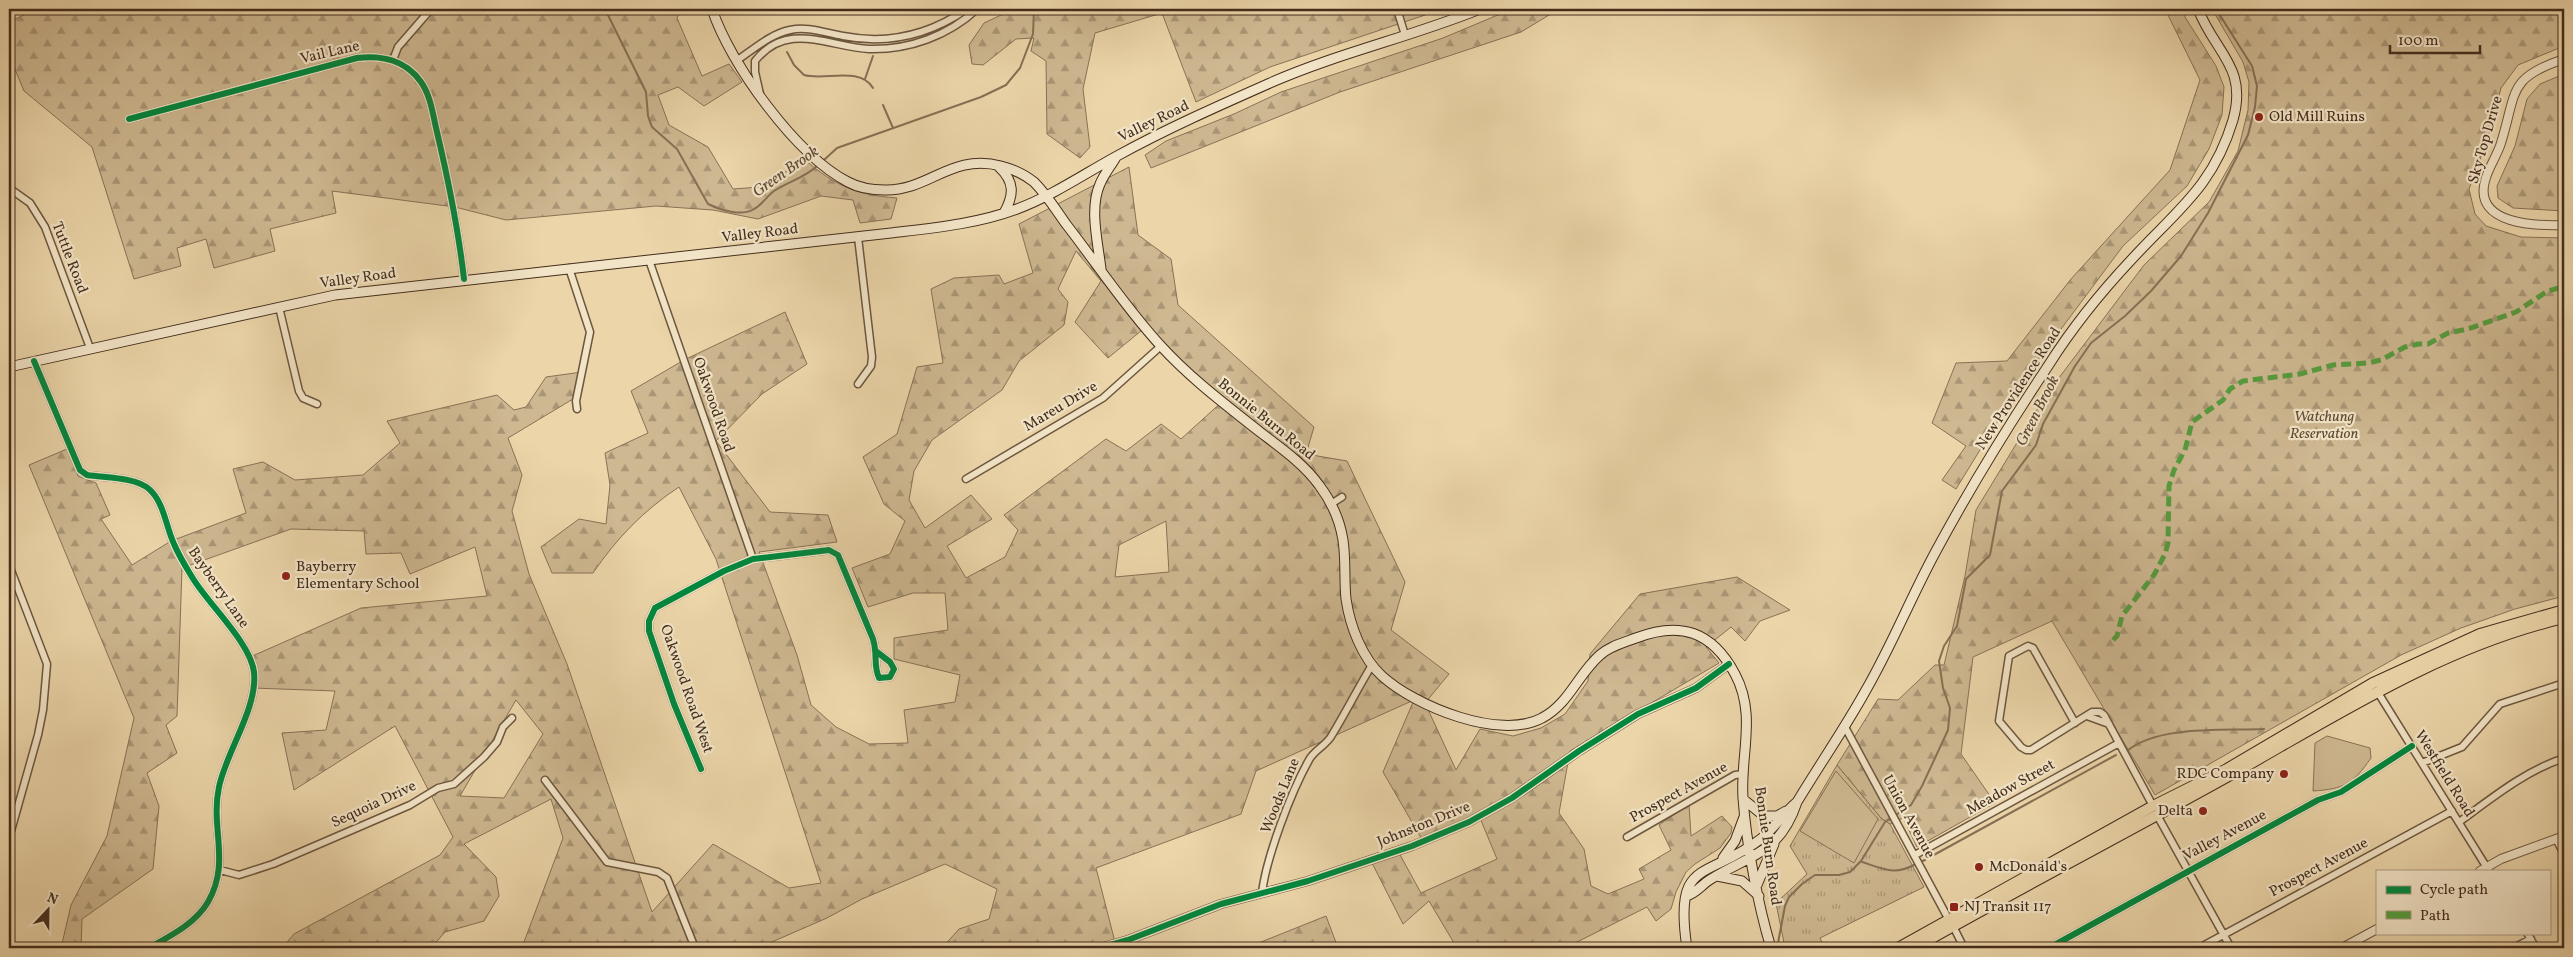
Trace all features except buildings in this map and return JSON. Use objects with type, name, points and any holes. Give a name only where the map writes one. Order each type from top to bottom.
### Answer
[{"type":"highway","points":[[1898,948],[1951,923],[2155,810],[2373,683],[2480,634],[2564,610]]},
{"type":"highway","points":[[2155,810],[2377,691],[2483,643],[2564,618]]},
{"type":"highway","points":[[1914,948],[1951,923]]},
{"type":"main road","name":"Bonnie Burn Road","points":[[712,9],[736,61],[788,130],[825,166],[850,183],[885,190],[911,186],[967,163],[997,165],[1027,176],[1046,195],[1161,346],[1208,390],[1296,460],[1320,486],[1330,504],[1343,540],[1346,599],[1352,627],[1372,665],[1391,684],[1421,701],[1477,722],[1515,726],[1529,724],[1555,710],[1602,653],[1643,635],[1673,629],[1692,632],[1714,646],[1729,664],[1739,681],[1747,709],[1748,732],[1743,799],[1759,896],[1770,945]]},
{"type":"main road","name":"Valley Road","points":[[9,367],[335,295],[464,279],[858,237],[950,225],[1004,213],[1046,195],[1118,155],[1174,127],[1318,62],[1442,24],[1480,9]]},
{"type":"main road","name":"New Providence Road","points":[[1686,896],[1695,894],[1704,884],[1716,876],[1774,843],[1792,816],[1797,802],[1867,688],[1935,553],[2048,365],[2104,290],[2196,193],[2216,163],[2232,122],[2237,87],[2234,72],[2198,9]]},
{"type":"main road","points":[[1101,269],[1095,206],[1100,184],[1118,155]]},
{"type":"main road","points":[[997,165],[1007,174],[1012,188],[1011,199],[1004,213]]},
{"type":"main road","points":[[1743,799],[1764,816],[1777,816],[1786,811]]},
{"type":"main road","name":"New Providence Road","points":[[1688,948],[1683,912],[1687,887],[1694,878],[1722,860],[1750,846],[1771,829],[1786,811],[1797,802]]},
{"type":"main road","points":[[1722,860],[1735,841],[1745,814]]},
{"type":"main road","points":[[1757,885],[1774,843]]},
{"type":"main road","points":[[1716,876],[1742,881],[1759,896]]},
{"type":"street","points":[[393,60],[398,47],[431,9]]},
{"type":"street","points":[[736,61],[770,38],[788,30],[809,29],[857,39],[888,40],[923,33],[940,26],[967,9]]},
{"type":"street","points":[[761,95],[755,72],[756,61],[780,42],[789,39],[809,38],[858,48],[888,48],[908,45],[942,34],[977,9]]},
{"type":"street","points":[[1397,9],[1405,35]]},
{"type":"street","name":"Vail Lane","points":[[129,120],[357,58],[393,60],[415,74],[422,82],[428,97],[453,196],[464,279]]},
{"type":"street","name":"Sky Top Drive","points":[[2564,59],[2534,70],[2522,80],[2514,92],[2501,143],[2484,182],[2484,196],[2487,205],[2496,215],[2508,221],[2564,225]]},
{"type":"street","name":"Tuttle Road","points":[[9,188],[30,203],[45,227],[90,348]]},
{"type":"street","points":[[858,237],[872,357],[869,370],[858,384]]},
{"type":"street","name":"Oakwood Road","points":[[649,260],[753,559]]},
{"type":"street","points":[[569,268],[590,332],[576,401],[577,409]]},
{"type":"street","points":[[279,306],[299,391],[303,398],[317,404]]},
{"type":"street","name":"Mareu Drive","points":[[966,479],[1102,398],[1161,346]]},
{"type":"street","name":"Bayberry Lane","points":[[34,361],[80,470],[87,475],[143,485],[154,494],[175,546],[194,580],[239,640],[252,666],[254,680],[251,696],[218,788],[217,815],[220,870],[214,888],[199,914],[182,929],[149,948]]},
{"type":"street","points":[[1330,504],[1342,497]]},
{"type":"street","points":[[753,559],[823,550],[835,552],[838,555],[877,652]]},
{"type":"street","name":"Oakwood Road West","points":[[701,769],[674,704],[649,631],[649,621],[652,613],[659,606],[724,571],[753,559]]},
{"type":"street","points":[[9,565],[47,664],[43,710],[38,735],[9,838]]},
{"type":"street","points":[[2075,723],[2033,648],[2028,646],[2009,656],[1999,721],[2021,747],[2031,750],[2087,716],[2100,712],[2119,742],[2231,948]]},
{"type":"street","name":"Johnston Drive","points":[[1100,948],[1128,940],[1221,904],[1308,881],[1412,846],[1469,822],[1512,798],[1579,751],[1638,714],[1696,688],[1729,664]]},
{"type":"street","name":"Woods Lane","points":[[1262,893],[1267,866],[1291,798],[1310,758],[1331,737],[1372,665]]},
{"type":"street","points":[[2422,763],[2462,747],[2500,704],[2564,682]]},
{"type":"street","name":"Westfield Road","points":[[2377,691],[2459,822],[2486,869]]},
{"type":"street","name":"Sequoia Drive","points":[[220,870],[239,874],[272,864],[410,805],[438,788],[454,784],[490,750],[503,727],[512,718]]},
{"type":"street","name":"Union Avenue","points":[[1844,727],[1964,948]]},
{"type":"street","name":"Meadow Street","points":[[1916,858],[2119,742]]},
{"type":"street","name":"Valley Avenue","points":[[2049,948],[2318,800],[2341,792],[2412,746]]},
{"type":"street","points":[[2459,822],[2544,765],[2564,758]]},
{"type":"street","name":"Prospect Avenue","points":[[1626,837],[1735,775],[1744,774]]},
{"type":"street","points":[[545,780],[607,862],[658,872],[667,878],[695,948]]},
{"type":"street","name":"Prospect Avenue","points":[[2199,948],[2452,811]]},
{"type":"street","points":[[2486,869],[2501,859],[2564,836]]},
{"type":"street","points":[[2556,839],[2564,854]]},
{"type":"street","points":[[2342,948],[2376,930]]},
{"type":"street","points":[[2513,948],[2529,936],[2536,948]]},
{"type":"green space","points":[[36,9],[681,9],[677,18],[702,76],[729,64],[742,82],[704,106],[678,87],[658,95],[669,125],[708,147],[733,189],[760,187],[805,160],[847,188],[883,197],[897,198],[891,219],[860,223],[853,200],[821,196],[758,219],[713,210],[656,206],[506,220],[455,207],[332,191],[336,213],[270,229],[275,251],[214,268],[206,239],[177,248],[181,266],[134,279],[92,147],[24,91],[9,55],[9,22]]},
{"type":"green space","points":[[1014,9],[1443,9],[1270,67],[1196,102],[1162,13],[1095,33],[1083,89],[1090,147],[1080,158],[1047,134],[1046,61],[1031,51],[1034,38],[1016,39],[983,65],[972,64],[969,45],[984,23]]},
{"type":"green space","points":[[1512,9],[1559,9],[1521,32],[1340,92],[1151,168],[1145,155],[1166,141],[1234,114],[1281,92],[1443,38]]},
{"type":"green space","points":[[2165,9],[2184,9],[2185,17],[2216,66],[2224,87],[2222,115],[2209,149],[2187,186],[2123,246],[2023,380],[1956,489],[1942,480],[1966,446],[1932,423],[1956,363],[2007,361],[2071,279],[2170,170],[2200,80]]},
{"type":"green space","name":"Watchung Reservation","points":[[2212,9],[2564,9],[2564,46],[2518,65],[2501,88],[2488,138],[2469,189],[2475,214],[2486,226],[2521,237],[2564,238],[2564,596],[2515,609],[2461,628],[2401,655],[2155,795],[2052,621],[1973,657],[1961,754],[1995,803],[1917,847],[1903,818],[1890,824],[1881,818],[1837,765],[1878,699],[1898,700],[1935,665],[1944,665],[1965,576],[1976,510],[2046,395],[2144,265],[2209,202],[2238,151],[2248,110],[2249,82],[2243,62]]},
{"type":"green space","points":[[2564,74],[2564,211],[2513,208],[2498,198],[2497,186],[2515,146],[2527,99],[2540,84]]},
{"type":"green space","points":[[1129,167],[1138,235],[1171,259],[1178,305],[1314,427],[1306,454],[1347,461],[1405,582],[1391,630],[1449,674],[1425,703],[1456,770],[1480,729],[1513,736],[1541,728],[1565,714],[1588,681],[1590,654],[1640,594],[1737,577],[1790,610],[1760,621],[1745,641],[1731,627],[1706,647],[1719,663],[1570,751],[1559,813],[1584,849],[1591,886],[1608,894],[1644,879],[1639,869],[1671,850],[1659,825],[1689,804],[1691,836],[1722,816],[1732,827],[1731,833],[1720,848],[1686,872],[1676,892],[1671,909],[1656,921],[1647,907],[1565,948],[1457,948],[1429,901],[1403,924],[1372,863],[1399,853],[1421,893],[1497,859],[1480,818],[1424,843],[1383,772],[1414,700],[1256,771],[1241,814],[1096,868],[1116,946],[942,948],[959,929],[989,919],[997,889],[945,864],[862,899],[827,918],[758,948],[530,948],[524,942],[563,838],[551,799],[464,844],[496,877],[499,896],[484,921],[445,932],[431,948],[282,948],[294,934],[440,855],[453,837],[395,726],[294,790],[282,733],[326,730],[335,691],[253,688],[248,658],[361,608],[487,596],[475,547],[410,574],[401,553],[366,554],[364,531],[291,529],[182,568],[177,716],[166,725],[177,753],[147,773],[159,806],[153,869],[82,919],[81,948],[61,948],[71,905],[107,836],[134,718],[29,465],[67,449],[78,476],[96,483],[110,515],[101,519],[132,565],[171,541],[246,513],[233,469],[263,462],[295,480],[363,475],[400,443],[387,421],[497,395],[514,410],[526,407],[546,377],[582,372],[578,396],[508,438],[522,475],[512,511],[529,574],[567,664],[652,912],[713,844],[789,888],[821,883],[716,559],[679,487],[642,515],[611,548],[593,573],[552,573],[541,547],[579,519],[606,524],[610,485],[605,453],[648,433],[631,391],[684,360],[785,312],[807,364],[762,394],[716,441],[770,512],[828,515],[837,542],[759,552],[797,655],[811,705],[836,727],[869,744],[908,743],[904,710],[955,702],[960,675],[894,659],[894,638],[948,630],[945,593],[913,593],[868,607],[852,568],[890,554],[905,521],[884,504],[863,457],[897,434],[917,367],[943,363],[931,289],[954,278],[999,275],[1004,284],[1033,273],[1019,224]],"holes":[[[1076,251],[1101,281],[1075,322],[1108,358],[1147,326],[1159,340],[1224,400],[1181,439],[1161,424],[1126,451],[1106,439],[1004,515],[1018,530],[1005,557],[966,578],[947,546],[992,519],[971,495],[925,528],[909,500],[914,471],[932,440],[1002,390],[1019,361],[1064,325],[1068,302],[1058,289]],[[1166,521],[1169,572],[1115,577],[1119,545]],[[516,700],[543,734],[504,798],[460,796]]]},
{"type":"green space","points":[[2327,736],[2370,748],[2371,758],[2359,774],[2347,784],[2333,789],[2313,791],[2315,743]]},
{"type":"green space","points":[[1837,765],[1881,818],[1890,824],[1924,887],[1820,938],[1825,948],[1785,948],[1776,903],[1807,874],[1790,846]]},
{"type":"green space","points":[[1836,771],[1878,819],[1854,863],[1800,831]]},
{"type":"green space","points":[[1326,916],[1338,948],[1246,948]]},
{"type":"waterway","name":"Green Brook","points":[[605,9],[646,92],[648,116],[652,127],[677,149],[708,204],[731,212],[749,211],[760,205],[774,191],[808,173],[818,165]]},
{"type":"waterway","name":"Green Brook","points":[[824,160],[837,148],[981,97],[1006,85],[1020,68],[1033,34],[1034,9]]},
{"type":"waterway","name":"Green Brook","points":[[1778,943],[1785,906],[1789,897],[1802,884],[1815,875],[1839,875],[1850,872],[1861,861],[1885,822],[1911,805],[1948,730],[1950,708],[1943,688],[1939,661],[1944,646],[1957,626],[1966,579],[1990,555],[2002,491],[2036,445],[2043,424],[2075,366],[2091,343],[2125,316],[2151,291],[2181,256],[2208,213],[2248,135],[2255,107],[2257,86],[2252,66],[2216,9]]},
{"type":"waterway","points":[[787,52],[794,65],[804,75],[851,76],[867,81],[873,88]]},
{"type":"waterway","points":[[865,79],[873,56]]},
{"type":"waterway","points":[[883,105],[893,128]]},
{"type":"waterway","points":[[2127,751],[2140,743],[2174,733],[2264,729]]},
{"type":"waterway","points":[[1921,862],[2116,755]]},
{"type":"waterway","points":[[1862,862],[1889,870],[1901,870],[1916,864]]},
{"type":"marked path","points":[[2113,640],[2117,636],[2122,616],[2154,575],[2165,554],[2168,543],[2169,486],[2174,470],[2185,450],[2192,422],[2223,400],[2230,389],[2243,381],[2300,374],[2333,365],[2368,363],[2381,360],[2405,347],[2428,344],[2448,333],[2468,329],[2516,312],[2546,292],[2564,286]]},
{"type":"cycle path","points":[[129,119],[357,58],[384,58],[400,64],[421,82],[433,113],[453,205],[464,279]]},
{"type":"cycle path","points":[[34,361],[80,470],[87,475],[136,482],[154,494],[183,561],[199,588],[228,623],[245,648],[254,672],[254,686],[247,715],[228,759],[219,787],[217,802],[219,859],[215,887],[203,910],[196,917],[182,929],[149,948]]},
{"type":"cycle path","points":[[701,769],[674,704],[649,631],[649,621],[655,608],[724,571],[753,559],[829,550],[838,555],[873,639],[876,669],[879,678],[890,677],[894,669],[890,662],[877,652]]},
{"type":"cycle path","points":[[1100,948],[1128,940],[1221,904],[1308,881],[1412,846],[1469,822],[1512,798],[1579,751],[1638,714],[1696,688],[1729,664]]},
{"type":"cycle path","points":[[2049,948],[2318,800],[2341,792],[2412,746]]},
{"type":"place","name":"Old Mill Ruins","points":[[2259,117]]},
{"type":"place","name":"Bayberry Elementary School","points":[[286,576]]},
{"type":"place","name":"RDC Company","points":[[2284,774]]},
{"type":"place","name":"Delta","points":[[2203,811]]},
{"type":"place","name":"McDonald's","points":[[1979,867]]},
{"type":"place","name":"NJ Transit 117","points":[[1954,907]]}]
